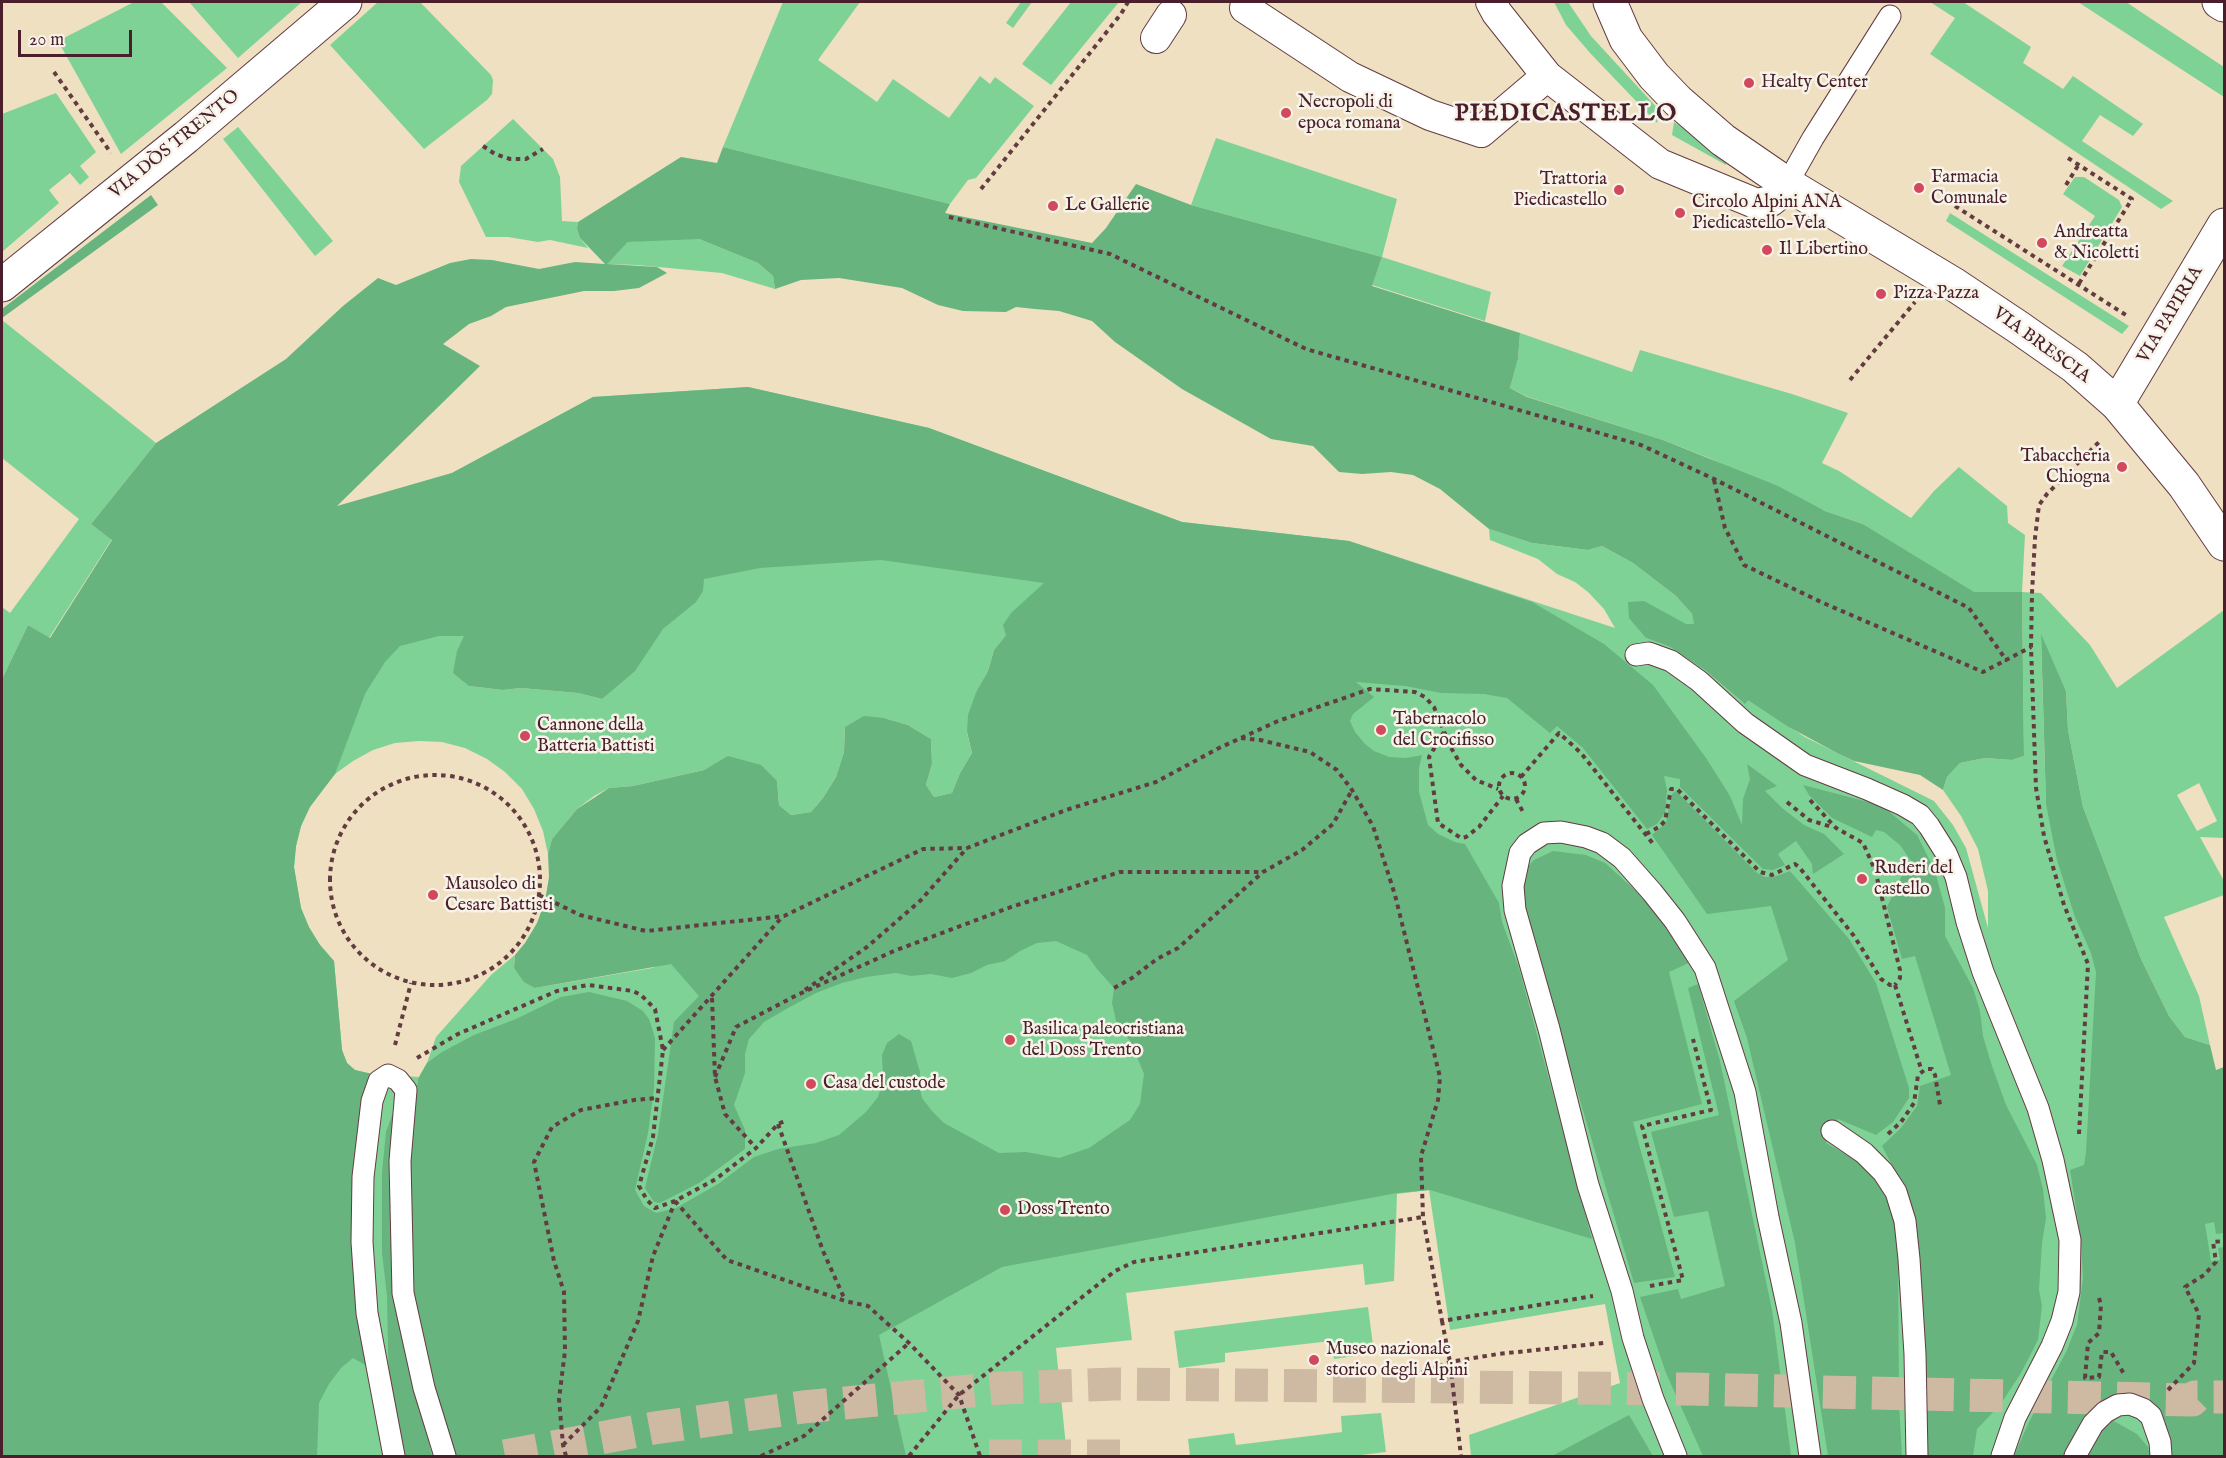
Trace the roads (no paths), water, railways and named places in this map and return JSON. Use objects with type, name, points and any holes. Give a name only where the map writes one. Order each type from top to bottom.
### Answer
[{"type":"street","name":"VIA DÒS TRENTO","points":[[2,285],[194,130],[345,2]]},
{"type":"street","points":[[1491,2],[1497,14],[1547,76],[1660,164],[1757,204],[1771,201],[1787,184]]},
{"type":"street","name":"VIA BRESCIA","points":[[1610,2],[1626,39],[1654,76],[1678,101],[1723,140],[1787,184],[1955,285],[2009,321],[2075,367],[2117,404],[2184,485],[2224,544]]},
{"type":"street","points":[[2219,2],[2224,5]]},
{"type":"street","points":[[1241,5],[1350,77],[1430,114],[1481,132],[1547,76]]},
{"type":"street","name":"VIA PAPIRIA","points":[[2117,404],[2224,225]]},
{"type":"lane","points":[[1787,184],[1813,138],[1890,16]]},
{"type":"lane","points":[[1636,655],[1649,653],[1671,661],[1700,681],[1745,723],[1805,765],[1867,789],[1920,815],[1946,853],[1956,877],[1983,972],[2038,1108],[2054,1160],[2070,1240],[2069,1292],[2062,1321],[2052,1346],[2015,1418],[2002,1456]]},
{"type":"lane","points":[[1676,1456],[1649,1389],[1633,1338],[1622,1291],[1588,1185],[1549,1029],[1515,910],[1513,886],[1520,853],[1527,844],[1544,834],[1561,832],[1586,837],[1602,843],[1622,858],[1664,906],[1705,968],[1745,1092],[1768,1217],[1791,1323],[1810,1456]]},
{"type":"lane","points":[[394,1456],[367,1313],[362,1242],[363,1177],[372,1101],[379,1081],[388,1075],[398,1080],[406,1090],[400,1161],[403,1293],[424,1388],[445,1456]]},
{"type":"lane","points":[[1832,1131],[1864,1153],[1883,1172],[1896,1192],[1905,1221],[1910,1260],[1915,1354],[1917,1456]]},
{"type":"lane","points":[[2075,1456],[2093,1424],[2105,1412],[2118,1405],[2130,1404],[2143,1409],[2151,1416],[2161,1456]]},
{"type":"tunnel","points":[[505,1456],[654,1428],[803,1407],[1002,1388],[1115,1384],[1690,1389],[2192,1400],[2195,1397],[2224,1397]]},
{"type":"tunnel","points":[[989,1456],[1123,1456]]},
{"type":"place","name":"Healty Center","points":[[1749,83]]},
{"type":"place","name":"Necropoli di epoca romana","points":[[1286,113]]},
{"type":"place","name":"Farmacia Comunale","points":[[1919,188]]},
{"type":"place","name":"Trattoria Piedicastello","points":[[1619,190]]},
{"type":"place","name":"Le Gallerie","points":[[1053,206]]},
{"type":"place","name":"Circolo Alpini ANA Piedicastello-Vela","points":[[1680,213]]},
{"type":"place","name":"Andreatta & Nicoletti","points":[[2042,243]]},
{"type":"place","name":"Il Libertino","points":[[1767,250]]},
{"type":"place","name":"Pizza Pazza","points":[[1881,294]]},
{"type":"place","name":"Tabaccheria Chiogna","points":[[2122,467]]},
{"type":"place","name":"Tabernacolo del Crocifisso","points":[[1381,730]]},
{"type":"place","name":"Cannone della Batteria Battisti","points":[[525,736]]},
{"type":"place","name":"Ruderi del castello","points":[[1862,879]]},
{"type":"place","name":"Mausoleo di Cesare Battisti","points":[[433,895]]},
{"type":"place","name":"Basilica paleocristiana del Doss Trento","points":[[1010,1040]]},
{"type":"place","name":"Casa del custode","points":[[811,1084]]},
{"type":"place","name":"Doss Trento","points":[[1005,1210]]},
{"type":"place","name":"Museo nazionale storico degli Alpini","points":[[1314,1360]]},
{"type":"district","name":"PIEDICASTELLO","points":[[1566,115]]}]
